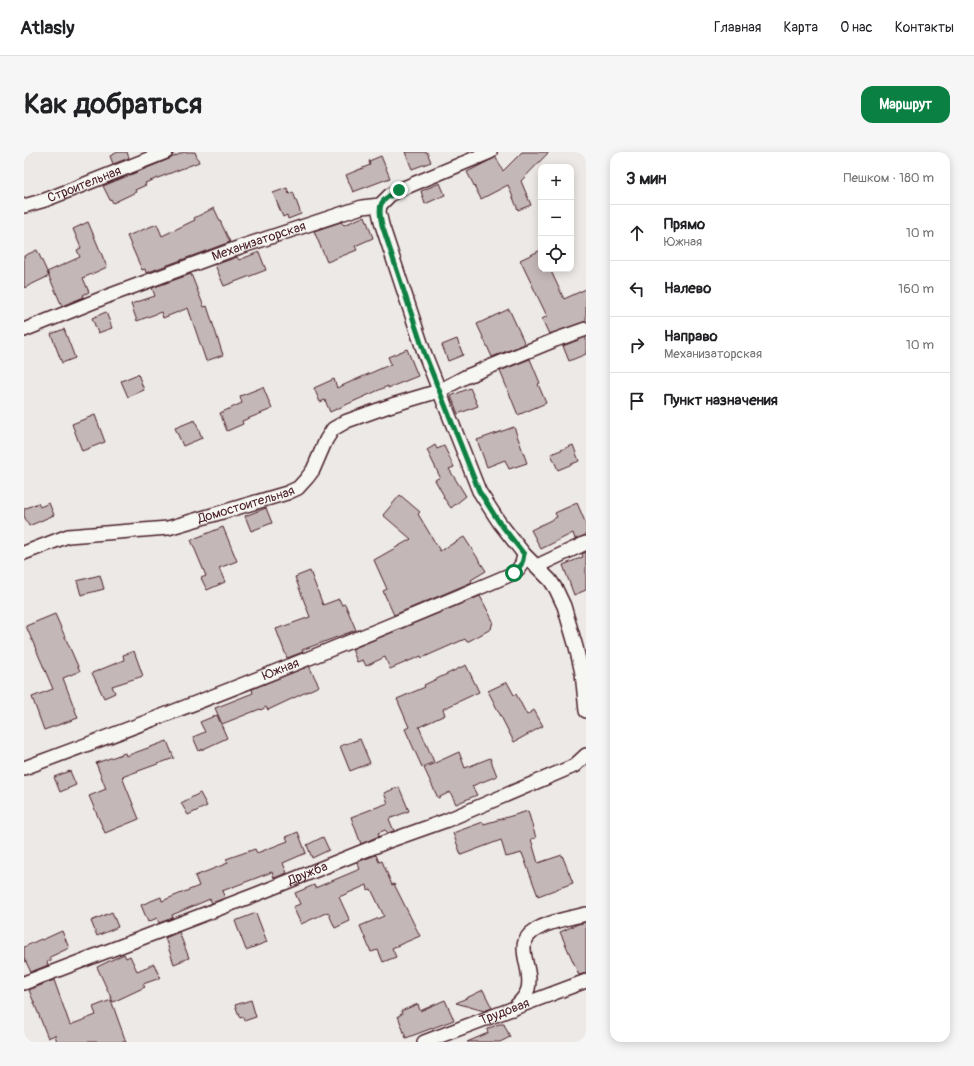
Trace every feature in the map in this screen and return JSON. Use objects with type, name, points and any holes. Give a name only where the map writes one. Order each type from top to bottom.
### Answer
[{"type":"street","name":"Строительная","points":[[24,206],[45,200],[135,158],[166,152]]},
{"type":"street","points":[[490,152],[399,190],[390,195],[380,205],[379,212],[414,323],[439,391],[479,491],[499,522],[524,554],[550,580],[564,606],[582,673],[586,711]]},
{"type":"street","name":"Механизаторская","points":[[24,330],[108,296],[240,247],[362,207],[380,205]]},
{"type":"street","name":"Домостоительная","points":[[24,553],[68,536],[168,528],[287,493],[298,488],[313,470],[326,440],[333,429],[347,421],[392,405],[439,391],[465,377],[555,340],[586,329]]},
{"type":"street","points":[[537,566],[586,543]]},
{"type":"street","name":"Южная","points":[[24,768],[260,677],[514,573],[520,568],[523,562],[524,554]]},
{"type":"street","name":"Дружба","points":[[24,983],[464,812],[574,766],[586,755]]},
{"type":"street","points":[[513,1009],[528,990],[528,975],[523,947],[526,939],[542,926],[586,914]]},
{"type":"street","name":"Трудовая","points":[[424,1042],[586,981]]},
{"type":"building","points":[[118,152],[127,152],[129,158],[113,164],[110,156]]},
{"type":"building","points":[[184,152],[195,152],[199,162],[145,183],[146,185],[135,190],[136,192],[113,203],[111,199],[110,200],[103,186]]},
{"type":"building","points":[[405,152],[427,152],[431,162],[412,169]]},
{"type":"building","points":[[522,152],[549,152],[521,181],[531,205],[518,210],[508,185],[481,199],[467,172],[496,157],[503,171]]},
{"type":"building","points":[[381,156],[390,178],[353,192],[346,175],[370,165],[369,161]]},
{"type":"building","points":[[440,183],[445,195],[425,204],[421,191]]},
{"type":"building","points":[[287,188],[289,194],[293,192],[301,214],[288,219],[287,215],[283,217],[273,193]]},
{"type":"building","points":[[214,208],[230,242],[146,273],[145,269],[142,270],[127,236],[157,224],[162,236],[195,220],[194,218]]},
{"type":"building","points":[[365,216],[373,238],[355,246],[357,250],[327,262],[314,231],[341,222],[344,225]]},
{"type":"building","points":[[88,222],[107,267],[83,278],[89,292],[83,295],[84,297],[62,306],[47,272],[80,257],[77,250],[81,248],[73,229]]},
{"type":"building","points":[[37,250],[49,276],[24,288],[24,256]]},
{"type":"building","points":[[538,251],[538,272],[551,272],[564,299],[586,289],[586,321],[549,334],[542,319],[547,316],[520,260]]},
{"type":"building","points":[[259,252],[266,270],[224,286],[215,265],[237,257],[239,260]]},
{"type":"building","points":[[191,274],[204,307],[207,306],[223,355],[206,361],[188,308],[163,318],[161,312],[137,321],[131,304],[155,296],[152,288]]},
{"type":"building","points":[[509,309],[525,344],[492,357],[477,324]]},
{"type":"building","points":[[106,312],[112,328],[98,333],[92,318]]},
{"type":"building","points":[[64,329],[75,358],[62,363],[51,334]]},
{"type":"building","points":[[586,337],[586,354],[569,361],[563,346]]},
{"type":"building","points":[[457,339],[463,355],[448,361],[442,345]]},
{"type":"building","points":[[407,349],[418,376],[388,388],[388,386],[330,412],[325,400],[320,402],[314,388],[334,379],[337,388],[391,364],[388,357]]},
{"type":"building","points":[[530,359],[546,403],[518,415],[500,371]]},
{"type":"building","points":[[138,374],[144,390],[128,397],[121,381]]},
{"type":"building","points":[[263,387],[272,409],[242,421],[243,424],[227,431],[220,413],[242,403],[240,396]]},
{"type":"building","points":[[470,388],[478,406],[458,414],[451,396]]},
{"type":"building","points":[[95,415],[105,442],[82,451],[72,424]]},
{"type":"building","points":[[195,420],[202,438],[183,446],[175,428]]},
{"type":"building","points":[[514,427],[527,463],[509,469],[505,460],[487,467],[477,440]]},
{"type":"building","points":[[435,445],[437,449],[444,446],[454,467],[449,469],[466,496],[451,508],[443,497],[444,496],[435,480],[440,477],[427,450]]},
{"type":"building","points":[[573,445],[579,461],[558,470],[551,454]]},
{"type":"building","points":[[400,495],[420,512],[418,514],[440,551],[464,537],[486,571],[471,580],[472,582],[394,615],[383,591],[387,589],[374,560],[411,539],[383,515]]},
{"type":"building","points":[[38,503],[40,507],[49,503],[54,515],[29,526],[24,516],[24,509]]},
{"type":"building","points":[[577,503],[586,524],[586,535],[575,539],[573,533],[541,549],[531,530],[557,517],[555,513]]},
{"type":"building","points":[[266,508],[272,523],[251,531],[245,516]]},
{"type":"building","points":[[223,527],[237,561],[219,568],[225,582],[207,590],[201,578],[206,576],[191,540]]},
{"type":"building","points":[[586,552],[586,590],[574,595],[563,565],[583,557],[582,554]]},
{"type":"building","points":[[310,571],[323,605],[339,599],[342,605],[345,604],[356,630],[302,650],[303,652],[287,658],[276,629],[310,617],[295,577]]},
{"type":"building","points":[[100,575],[104,589],[81,595],[77,581]]},
{"type":"building","points":[[480,596],[493,621],[491,629],[467,642],[465,639],[422,658],[421,656],[390,669],[385,657],[366,666],[363,660],[357,662],[352,649]]},
{"type":"building","points":[[55,614],[80,671],[63,678],[78,718],[44,730],[32,697],[53,689],[26,626]]},
{"type":"building","points":[[134,651],[143,676],[112,686],[115,693],[104,698],[92,673],[124,660],[123,655]]},
{"type":"building","points":[[466,665],[479,692],[443,709],[445,715],[419,727],[434,762],[422,767],[405,729],[409,727],[397,699],[425,687],[424,685]]},
{"type":"building","points":[[309,666],[319,686],[268,710],[266,707],[222,724],[215,708],[253,693],[252,689]]},
{"type":"building","points":[[507,682],[514,695],[516,694],[527,715],[534,710],[543,726],[514,742],[488,691]]},
{"type":"building","points":[[217,715],[227,738],[199,751],[193,737],[205,732],[200,722]]},
{"type":"building","points":[[360,739],[370,763],[350,771],[340,746]]},
{"type":"building","points":[[167,741],[174,758],[122,777],[139,819],[105,833],[89,796],[106,789],[96,763],[125,753],[126,756]]},
{"type":"building","points":[[459,752],[465,768],[490,758],[497,776],[472,786],[477,795],[456,804],[450,792],[438,798],[424,768]]},
{"type":"building","points":[[70,771],[76,785],[60,792],[54,777]]},
{"type":"building","points":[[399,787],[409,811],[389,819],[394,831],[388,833],[385,830],[378,833],[379,836],[361,844],[351,817],[388,803],[384,793]]},
{"type":"building","points":[[200,793],[207,806],[188,815],[181,803]]},
{"type":"building","points":[[528,811],[536,838],[531,839],[538,863],[562,855],[573,883],[538,896],[522,853],[506,857],[501,840],[461,855],[453,833],[483,822],[484,824]]},
{"type":"building","points":[[298,832],[306,853],[283,863],[287,873],[274,878],[272,872],[222,891],[225,898],[212,903],[210,899],[172,915],[173,918],[159,923],[157,918],[148,922],[141,905],[161,897],[162,901],[199,886],[195,876],[228,863],[226,859],[255,849],[257,853],[288,841],[286,837]]},
{"type":"building","points":[[323,837],[329,850],[312,858],[307,845]]},
{"type":"building","points":[[376,855],[379,862],[382,861],[392,885],[394,884],[420,936],[392,948],[396,957],[383,962],[378,950],[371,952],[360,926],[384,916],[371,889],[368,890],[367,885],[339,897],[350,921],[335,928],[328,912],[301,924],[293,907],[300,904],[295,893],[314,885],[315,888],[360,869],[357,862]]},
{"type":"building","points":[[112,912],[118,927],[97,936],[91,921]]},
{"type":"building","points":[[256,913],[267,942],[246,950],[235,921]]},
{"type":"building","points":[[586,922],[586,973],[579,975],[560,932]]},
{"type":"building","points":[[62,931],[69,948],[50,957],[52,960],[47,962],[48,965],[31,972],[24,958],[24,947]]},
{"type":"building","points":[[179,932],[189,958],[174,964],[165,938]]},
{"type":"building","points":[[124,954],[126,958],[130,956],[137,971],[154,964],[160,978],[143,984],[145,987],[113,1002],[97,967]]},
{"type":"building","points":[[54,980],[70,1025],[96,1015],[93,1007],[111,1000],[126,1042],[57,1042],[55,1035],[48,1038],[29,990]]},
{"type":"building","points":[[483,990],[492,1008],[484,1011],[456,1003]]},
{"type":"building","points":[[251,1000],[256,1017],[244,1021],[243,1017],[240,1018],[235,1005]]},
{"type":"building","points":[[445,1000],[454,1020],[406,1038],[398,1016],[402,1014],[401,1011],[418,1004],[420,1011]]},
{"type":"building","points":[[499,1024],[504,1024],[510,1037],[500,1042],[467,1042],[488,1033],[487,1029]]},
{"type":"route","points":[[399,190],[390,195],[380,205],[379,212],[382,225],[424,352],[479,491],[499,522],[524,554],[523,562],[520,568],[514,573]]}]
